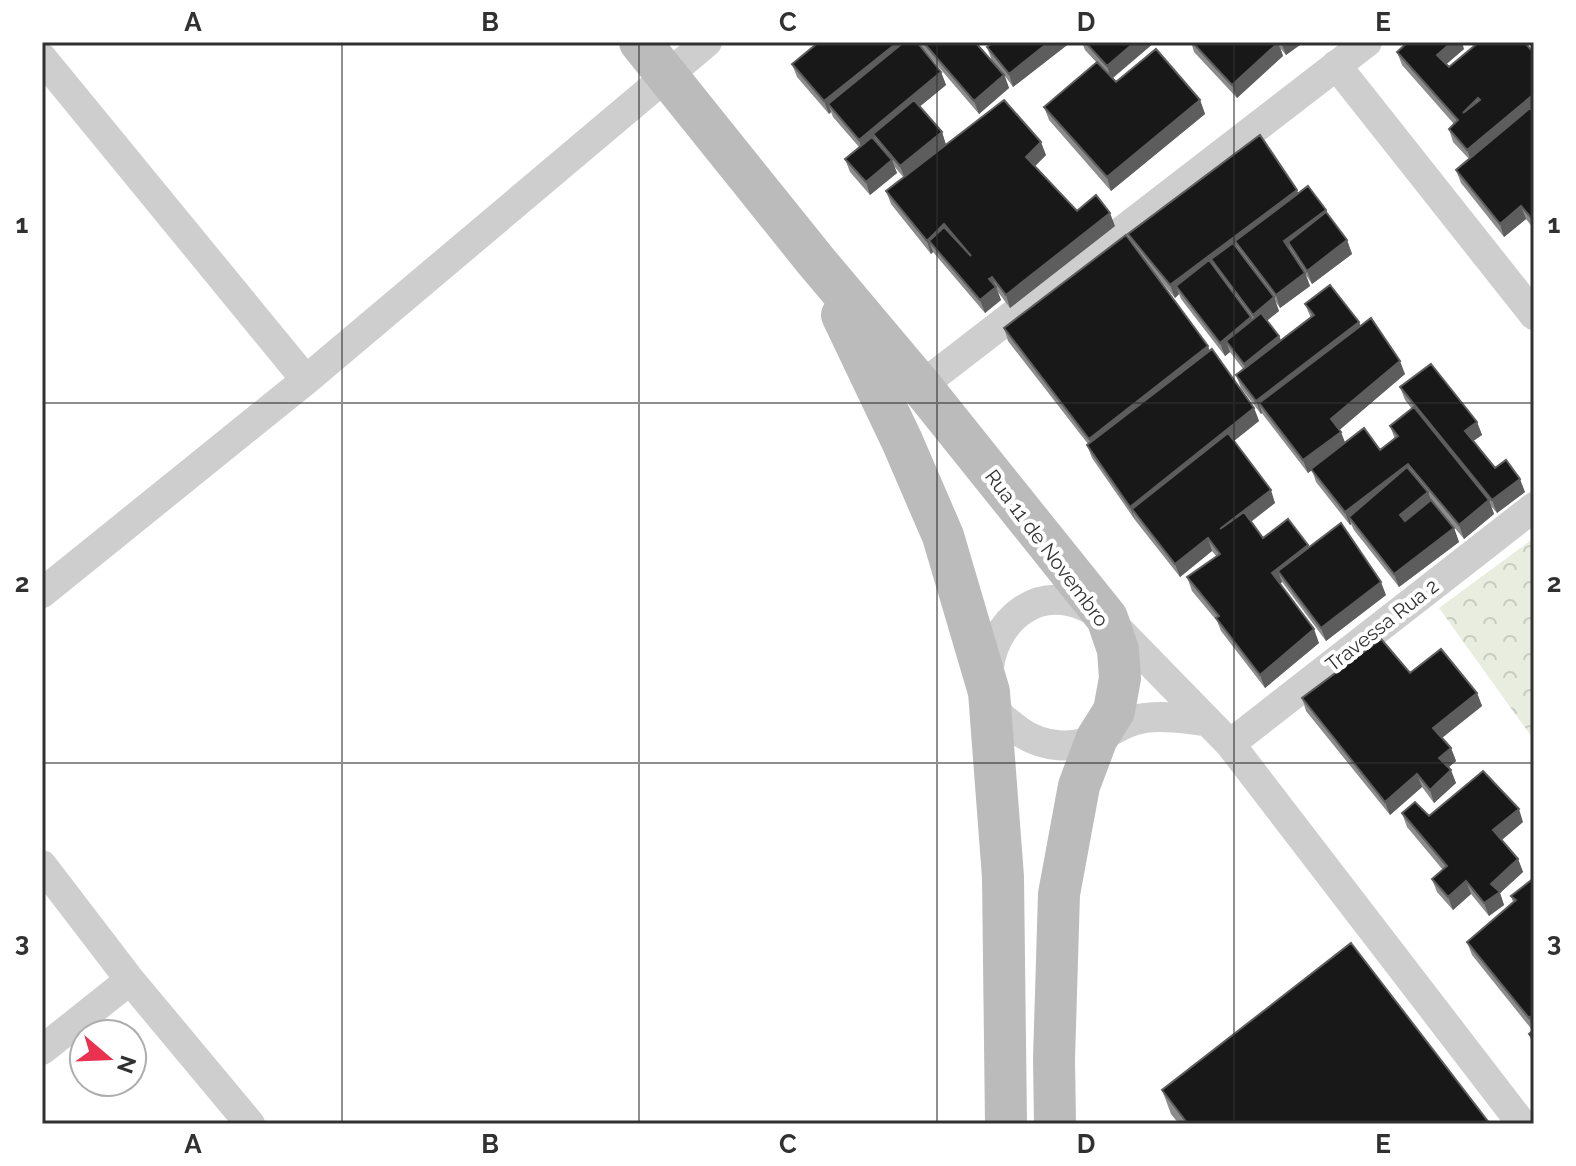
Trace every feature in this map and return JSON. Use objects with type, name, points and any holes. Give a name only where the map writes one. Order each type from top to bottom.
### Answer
[{"type":"main road","name":"Rua 11 de Novembro","points":[[640,42],[1107,618],[1118,650],[1120,678],[1114,711],[1097,738],[1079,786],[1059,894],[1054,1043],[1055,1124]]},
{"type":"main road","name":"Rua 11 de Novembro","points":[[815,260],[902,441],[943,536],[989,692],[1003,877],[1006,1124]]},
{"type":"street","points":[[42,593],[306,380],[707,42]]},
{"type":"street","points":[[921,386],[1367,42]]},
{"type":"street","points":[[42,58],[306,380]]},
{"type":"street","points":[[1336,65],[1534,315]]},
{"type":"street","name":"Travessa Rua 2","points":[[1230,744],[1534,507]]},
{"type":"street","points":[[1206,721],[1146,717],[1129,721],[1097,738],[1058,746],[1029,738],[1001,717],[989,692],[989,658],[1010,620],[1026,608],[1046,601],[1062,600],[1086,606],[1107,618],[1230,744],[1522,1124]]},
{"type":"street","points":[[42,865],[130,980],[250,1124]]},
{"type":"street","points":[[42,1050],[130,980]]},
{"type":"green space","points":[[1534,538],[1534,740],[1439,608]]},
{"type":"building","points":[[819,42],[898,42],[824,101],[792,64]]},
{"type":"building","points":[[904,42],[917,42],[941,72],[859,140],[828,104]]},
{"type":"building","points":[[923,42],[975,42],[1004,75],[974,101]]},
{"type":"building","points":[[994,42],[1049,42],[1009,74],[987,47]]},
{"type":"building","points":[[1085,42],[1135,42],[1107,66]]},
{"type":"building","points":[[1192,42],[1278,42],[1278,43],[1232,85]]},
{"type":"building","points":[[1408,42],[1452,42],[1437,55],[1449,67],[1479,42],[1524,42],[1534,53],[1534,94],[1467,150],[1449,129],[1458,120],[1397,52]]},
{"type":"building","points":[[1156,49],[1200,100],[1107,177],[1044,107],[1097,62],[1116,82]]},
{"type":"building","points":[[914,100],[942,132],[900,166],[873,134]]},
{"type":"building","points":[[1004,100],[1041,142],[1026,157],[1077,211],[1096,195],[1110,213],[1006,295],[992,277],[989,279],[996,287],[980,300],[929,241],[944,227],[971,256],[944,224],[927,241],[886,191]]},
{"type":"building","points":[[1530,108],[1534,113],[1534,221],[1521,206],[1500,224],[1456,170]]},
{"type":"building","points":[[1260,135],[1297,190],[1170,285],[1128,234]]},
{"type":"building","points":[[872,137],[892,160],[866,182],[845,159]]},
{"type":"building","points":[[1308,186],[1326,210],[1284,241],[1305,273],[1276,295],[1235,241]]},
{"type":"building","points":[[1326,212],[1347,240],[1307,271],[1288,242]]},
{"type":"building","points":[[1126,235],[1208,346],[1089,439],[1004,328]]},
{"type":"building","points":[[1233,243],[1274,297],[1253,315],[1211,259]]},
{"type":"building","points":[[1209,260],[1251,317],[1220,343],[1176,286]]},
{"type":"building","points":[[1330,285],[1359,322],[1256,401],[1236,375],[1314,315],[1305,304]]},
{"type":"building","points":[[1261,313],[1279,336],[1244,364],[1226,341]]},
{"type":"building","points":[[1371,318],[1400,361],[1331,419],[1341,432],[1303,460],[1259,403]]},
{"type":"building","points":[[1212,349],[1254,408],[1130,507],[1087,445]]},
{"type":"building","points":[[1431,364],[1477,422],[1465,431],[1495,468],[1506,460],[1520,479],[1492,500],[1400,387]]},
{"type":"building","points":[[1414,407],[1489,500],[1459,525],[1408,464],[1345,512],[1311,469],[1364,428],[1380,450],[1398,436],[1390,426]]},
{"type":"building","points":[[1228,433],[1271,490],[1220,529],[1244,512],[1263,538],[1288,519],[1308,545],[1272,573],[1314,629],[1260,675],[1187,577],[1220,554],[1208,538],[1175,564],[1132,509]]},
{"type":"building","points":[[1407,467],[1428,492],[1400,515],[1405,521],[1431,500],[1454,528],[1394,574],[1349,517]]},
{"type":"building","points":[[1341,523],[1381,582],[1321,628],[1278,571]]},
{"type":"building","points":[[1381,639],[1410,673],[1441,649],[1477,693],[1433,728],[1451,748],[1439,758],[1451,770],[1430,790],[1417,774],[1385,802],[1302,698]]},
{"type":"building","points":[[1483,771],[1519,809],[1493,830],[1518,859],[1491,884],[1500,892],[1484,903],[1466,881],[1448,897],[1432,879],[1447,866],[1402,813],[1415,802],[1429,816]]},
{"type":"building","points":[[1534,878],[1534,1014],[1529,1018],[1467,942],[1516,900],[1511,896]]},
{"type":"building","points":[[1351,943],[1490,1124],[1188,1124],[1162,1090]]}]
